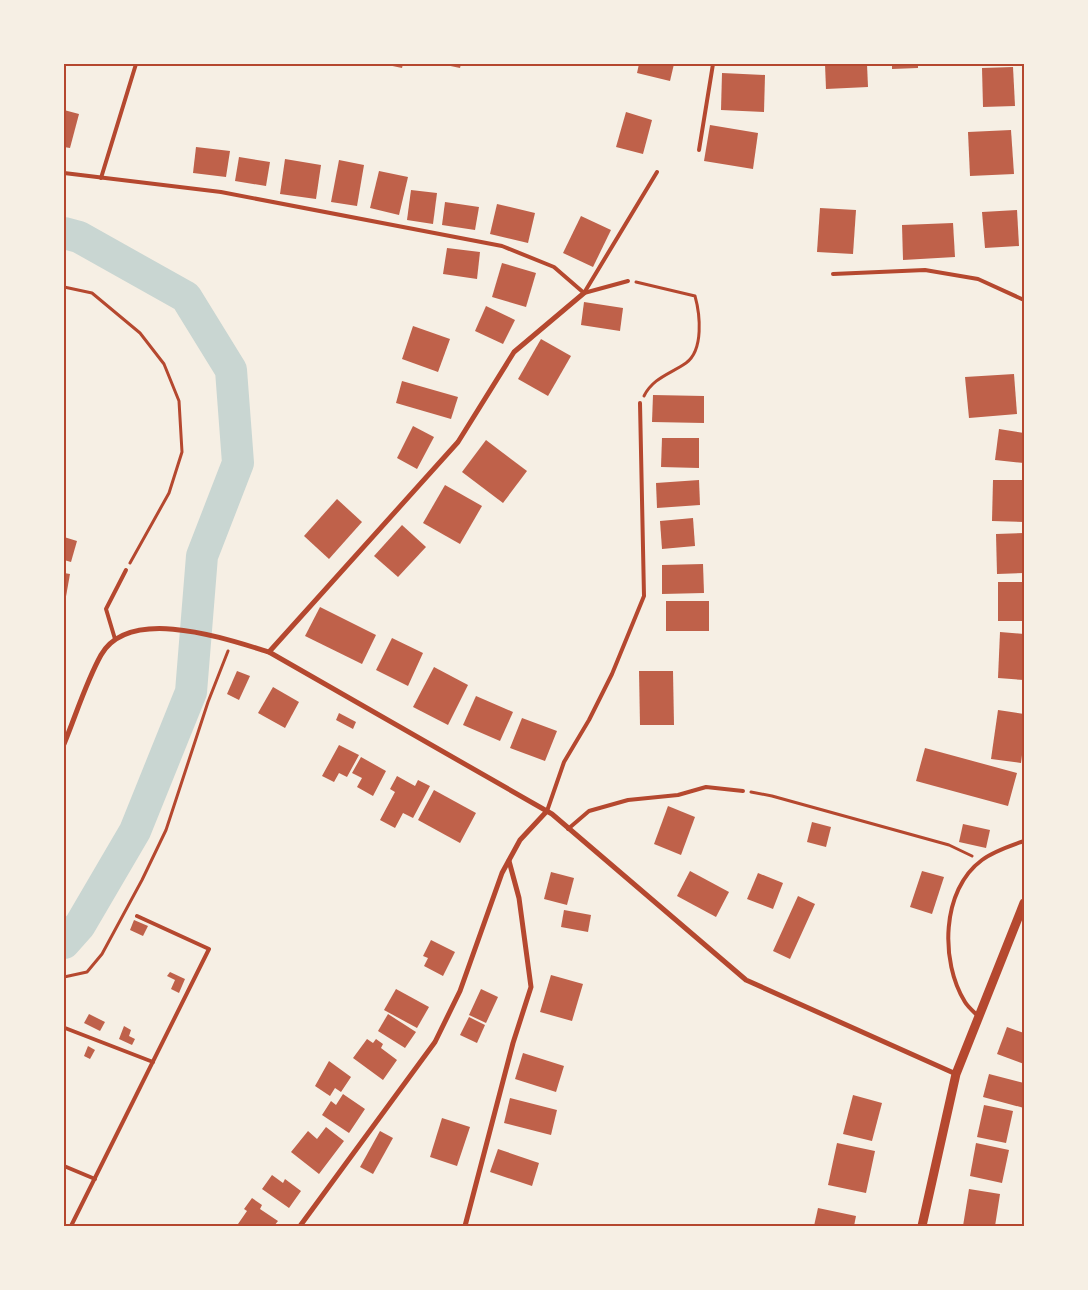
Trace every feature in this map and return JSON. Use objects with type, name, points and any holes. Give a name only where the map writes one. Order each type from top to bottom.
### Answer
[{"type":"street","points":[[269,652],[458,442],[514,352],[584,293]]},
{"type":"street","points":[[64,744],[102,654],[115,639],[125,634],[157,627],[220,638],[269,652],[547,811],[746,980],[956,1074]]},
{"type":"street","points":[[300,1226],[435,1042],[460,991],[489,905],[509,861],[520,840],[547,811]]},
{"type":"street","points":[[465,1226],[505,1072],[531,987],[519,898],[509,861]]},
{"type":"street","points":[[922,1226],[956,1074],[1024,903]]},
{"type":"lane","points":[[101,178],[136,64]]},
{"type":"lane","points":[[698,150],[713,64]]},
{"type":"lane","points":[[584,293],[657,172]]},
{"type":"lane","points":[[64,173],[220,192],[502,246],[554,267],[584,293]]},
{"type":"lane","points":[[833,274],[925,270],[978,279],[1024,300]]},
{"type":"lane","points":[[584,293],[628,281]]},
{"type":"lane","points":[[547,811],[564,762],[589,720],[612,674],[644,596],[640,403]]},
{"type":"lane","points":[[115,639],[106,609],[126,570]]},
{"type":"lane","points":[[568,829],[589,811],[628,800],[678,795],[706,787],[743,791]]},
{"type":"lane","points":[[978,1016],[965,1003],[950,965],[948,942],[955,899],[966,877],[981,861],[1024,841]]},
{"type":"lane","points":[[71,1226],[209,949],[137,916]]},
{"type":"lane","points":[[65,1028],[153,1062]]},
{"type":"lane","points":[[64,1166],[95,1179]]},
{"type":"path","points":[[628,281],[662,287],[695,296],[699,312],[696,346],[688,362],[650,384],[640,403]]},
{"type":"path","points":[[64,287],[92,293],[140,333],[164,364],[179,401],[182,452],[169,494],[126,570]]},
{"type":"path","points":[[64,977],[87,972],[102,954],[142,880],[166,830],[197,735],[232,641]]},
{"type":"path","points":[[743,791],[772,796],[949,845],[981,861]]},
{"type":"building","points":[[383,64],[403,64],[402,68]]},
{"type":"building","points":[[441,64],[461,64],[460,68]]},
{"type":"building","points":[[639,64],[674,64],[670,81],[637,73]]},
{"type":"building","points":[[825,64],[867,64],[868,87],[826,89]]},
{"type":"building","points":[[892,64],[918,64],[918,68],[892,69]]},
{"type":"building","points":[[1013,67],[1015,106],[983,107],[982,68]]},
{"type":"building","points":[[722,73],[765,75],[764,112],[721,110]]},
{"type":"building","points":[[64,110],[79,114],[70,148],[64,147]]},
{"type":"building","points":[[626,112],[652,120],[643,154],[616,147]]},
{"type":"building","points":[[710,125],[758,133],[753,169],[704,161]]},
{"type":"building","points":[[1011,130],[1014,174],[970,176],[968,132]]},
{"type":"building","points":[[196,147],[230,151],[226,177],[193,173]]},
{"type":"building","points":[[239,157],[270,162],[266,186],[235,181]]},
{"type":"building","points":[[285,159],[321,165],[316,199],[280,194]]},
{"type":"building","points":[[339,160],[364,165],[357,206],[331,202]]},
{"type":"building","points":[[379,171],[408,177],[399,215],[370,208]]},
{"type":"building","points":[[411,190],[437,193],[433,224],[407,220]]},
{"type":"building","points":[[445,202],[479,207],[475,230],[442,225]]},
{"type":"building","points":[[497,204],[535,213],[528,243],[490,234]]},
{"type":"building","points":[[820,208],[856,210],[853,254],[817,252]]},
{"type":"building","points":[[1017,210],[1019,246],[985,248],[982,212]]},
{"type":"building","points":[[581,216],[611,230],[593,267],[563,253]]},
{"type":"building","points":[[953,223],[955,257],[903,260],[902,225]]},
{"type":"building","points":[[447,248],[480,252],[477,279],[443,274]]},
{"type":"building","points":[[502,263],[536,273],[526,307],[492,297]]},
{"type":"building","points":[[584,302],[623,308],[620,331],[581,325]]},
{"type":"building","points":[[486,306],[515,320],[503,344],[475,331]]},
{"type":"building","points":[[413,326],[450,339],[438,372],[402,359]]},
{"type":"building","points":[[541,339],[571,356],[548,396],[518,379]]},
{"type":"building","points":[[1014,374],[1017,414],[969,418],[965,377]]},
{"type":"building","points":[[402,381],[458,397],[451,419],[396,403]]},
{"type":"building","points":[[653,395],[704,396],[704,423],[652,422]]},
{"type":"building","points":[[413,426],[434,437],[417,469],[397,458]]},
{"type":"building","points":[[999,429],[1024,433],[1024,463],[995,460]]},
{"type":"building","points":[[662,438],[699,438],[699,468],[661,467]]},
{"type":"building","points":[[486,440],[527,471],[503,503],[462,472]]},
{"type":"building","points":[[699,480],[700,505],[657,508],[656,483]]},
{"type":"building","points":[[993,480],[1024,480],[1024,522],[992,521]]},
{"type":"building","points":[[445,485],[482,506],[460,544],[423,523]]},
{"type":"building","points":[[337,499],[362,522],[329,559],[304,536]]},
{"type":"building","points":[[693,518],[695,546],[662,549],[660,521]]},
{"type":"building","points":[[402,525],[426,547],[398,577],[374,556]]},
{"type":"building","points":[[1024,533],[1024,573],[997,574],[996,534]]},
{"type":"building","points":[[64,537],[77,541],[71,562],[64,560]]},
{"type":"building","points":[[703,564],[704,593],[662,594],[662,565]]},
{"type":"building","points":[[64,573],[70,574],[65,602],[64,602]]},
{"type":"building","points":[[998,582],[1024,582],[1024,621],[998,621]]},
{"type":"building","points":[[666,601],[709,601],[709,631],[666,631]]},
{"type":"building","points":[[320,607],[376,635],[362,664],[305,636]]},
{"type":"building","points":[[1000,632],[1024,634],[1024,680],[998,678]]},
{"type":"building","points":[[392,638],[423,653],[408,686],[376,670]]},
{"type":"building","points":[[434,667],[468,685],[448,725],[413,707]]},
{"type":"building","points":[[237,671],[250,676],[239,700],[227,694]]},
{"type":"building","points":[[639,671],[673,671],[674,725],[640,725]]},
{"type":"building","points":[[273,687],[299,702],[285,728],[258,713]]},
{"type":"building","points":[[476,696],[513,712],[500,741],[463,725]]},
{"type":"building","points":[[998,710],[1024,714],[1024,739],[1021,763],[991,759]]},
{"type":"building","points":[[339,713],[356,722],[353,729],[336,720]]},
{"type":"building","points":[[522,718],[557,731],[545,761],[510,748]]},
{"type":"building","points":[[339,745],[359,755],[347,777],[339,773],[334,782],[322,776]]},
{"type":"building","points":[[925,748],[1017,773],[1008,806],[916,781]]},
{"type":"building","points":[[361,757],[386,771],[373,796],[357,787],[362,778],[352,773]]},
{"type":"building","points":[[397,776],[415,786],[418,780],[430,786],[413,818],[403,813],[395,828],[380,820],[395,792],[390,789]]},
{"type":"building","points":[[434,790],[476,813],[460,843],[418,820]]},
{"type":"building","points":[[668,806],[695,817],[681,855],[654,844]]},
{"type":"building","points":[[812,822],[831,827],[826,847],[807,842]]},
{"type":"building","points":[[963,824],[990,830],[986,848],[959,842]]},
{"type":"building","points":[[690,871],[729,892],[716,917],[677,896]]},
{"type":"building","points":[[922,871],[944,877],[932,914],[910,907]]},
{"type":"building","points":[[551,872],[574,878],[567,905],[544,899]]},
{"type":"building","points":[[758,873],[783,883],[773,909],[747,899]]},
{"type":"building","points":[[798,896],[815,904],[790,959],[773,951]]},
{"type":"building","points":[[564,910],[591,915],[588,932],[561,927]]},
{"type":"building","points":[[134,920],[148,926],[143,936],[130,930]]},
{"type":"building","points":[[431,940],[455,952],[443,976],[424,966],[428,958],[423,956]]},
{"type":"building","points":[[170,972],[185,979],[179,993],[171,989],[175,980],[167,976]]},
{"type":"building","points":[[551,975],[583,984],[572,1021],[540,1012]]},
{"type":"building","points":[[396,989],[429,1007],[417,1028],[384,1010]]},
{"type":"building","points":[[481,989],[498,997],[486,1023],[469,1015]]},
{"type":"building","points":[[89,1014],[105,1022],[100,1031],[84,1023]]},
{"type":"building","points":[[388,1014],[416,1032],[405,1048],[378,1031]]},
{"type":"building","points":[[469,1017],[485,1025],[477,1043],[460,1035]]},
{"type":"building","points":[[124,1026],[131,1030],[129,1036],[135,1039],[132,1045],[119,1039]]},
{"type":"building","points":[[1007,1027],[1024,1033],[1024,1064],[997,1054]]},
{"type":"building","points":[[367,1039],[373,1043],[376,1039],[383,1044],[381,1048],[397,1060],[383,1080],[353,1058]]},
{"type":"building","points":[[88,1046],[95,1050],[90,1059],[84,1056]]},
{"type":"building","points":[[523,1053],[564,1066],[556,1092],[515,1079]]},
{"type":"building","points":[[329,1061],[351,1077],[341,1092],[335,1088],[330,1096],[315,1086]]},
{"type":"building","points":[[989,1074],[1024,1083],[1024,1108],[983,1097]]},
{"type":"building","points":[[343,1094],[365,1109],[349,1133],[322,1115],[331,1101],[336,1105]]},
{"type":"building","points":[[853,1095],[882,1103],[872,1141],[843,1134]]},
{"type":"building","points":[[510,1098],[557,1110],[551,1135],[504,1123]]},
{"type":"building","points":[[984,1105],[1013,1111],[1006,1143],[977,1137]]},
{"type":"building","points":[[442,1118],[470,1127],[457,1166],[430,1157]]},
{"type":"building","points":[[326,1127],[344,1141],[319,1174],[291,1152],[308,1131],[317,1139]]},
{"type":"building","points":[[380,1131],[393,1138],[373,1174],[360,1167]]},
{"type":"building","points":[[837,1143],[875,1151],[866,1193],[828,1185]]},
{"type":"building","points":[[976,1143],[1009,1150],[1002,1183],[970,1176]]},
{"type":"building","points":[[498,1149],[539,1163],[532,1186],[490,1172]]},
{"type":"building","points":[[272,1175],[283,1183],[285,1179],[301,1191],[289,1208],[262,1189]]},
{"type":"building","points":[[969,1189],[1000,1194],[995,1226],[963,1226]]},
{"type":"building","points":[[252,1198],[262,1205],[260,1209],[278,1221],[274,1226],[238,1224],[247,1211],[244,1209]]},
{"type":"building","points":[[818,1208],[856,1216],[854,1226],[814,1226]]},
{"type":"waterway","points":[[64,233],[79,237],[186,297],[231,370],[238,463],[202,556],[191,692],[135,831],[80,925],[64,943]]}]
